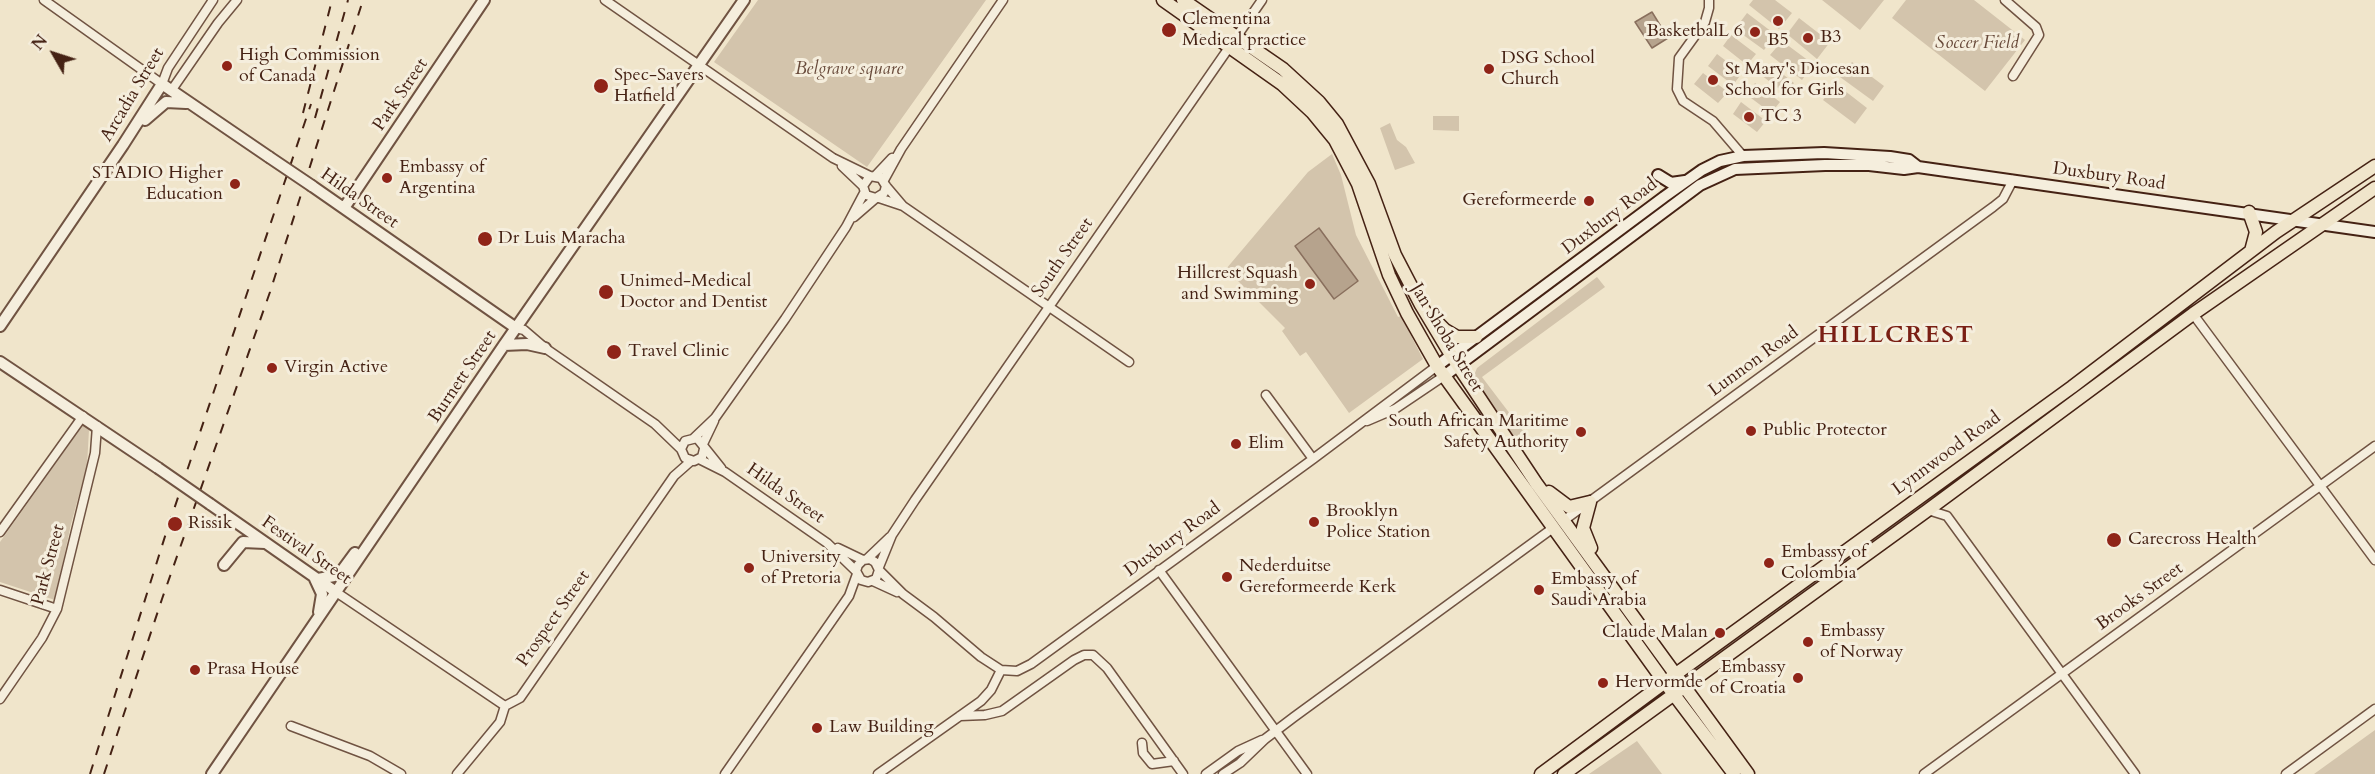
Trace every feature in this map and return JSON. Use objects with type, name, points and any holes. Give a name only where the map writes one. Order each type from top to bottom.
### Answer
[{"type":"main road","name":"Jan Shoba Street","points":[[1163,0],[1297,80],[1337,124],[1369,184],[1395,255],[1421,305],[1454,361],[1535,481]]},
{"type":"main road","name":"Jan Shoba Street","points":[[1183,0],[1293,94],[1312,112],[1335,140],[1358,184],[1389,275],[1407,313],[1441,371],[1558,524],[1598,568],[1676,674],[1680,690],[1734,774]]},
{"type":"main road","name":"Lynnwood Road","points":[[1541,774],[2072,387],[2250,252],[2375,166]]},
{"type":"main road","name":"Lynnwood Road","points":[[1564,774],[2193,314],[2375,188]]},
{"type":"main road","points":[[2250,212],[2256,232],[2250,252]]},
{"type":"main road","points":[[1421,305],[1451,335],[1463,338],[1476,337]]},
{"type":"main road","points":[[2161,319],[2170,318],[2186,310],[2193,314]]},
{"type":"main road","points":[[1535,481],[1569,507],[1590,502]]},
{"type":"main road","points":[[1535,481],[1538,492],[1558,524]]},
{"type":"main road","points":[[1590,502],[1582,528],[1598,568]]},
{"type":"main road","name":"Jan Shoba Street","points":[[1558,524],[1579,560],[1665,682],[1680,690],[1748,774]]},
{"type":"street","name":"Hilda Street","points":[[44,0],[190,104],[516,328],[525,330],[545,348],[656,424],[669,435],[681,451]]},
{"type":"street","name":"Arcadia Street","points":[[166,87],[168,68],[213,0]]},
{"type":"street","name":"Arcadia Street","points":[[0,326],[123,145],[166,87],[237,0]]},
{"type":"street","name":"Park Street","points":[[344,208],[484,0]]},
{"type":"street","points":[[605,0],[833,158],[879,180],[903,206],[1130,362]]},
{"type":"street","name":"Burnett Street","points":[[212,774],[504,345],[744,0]]},
{"type":"street","points":[[715,418],[683,443],[681,451],[685,458],[695,460],[704,446],[715,418],[792,309],[846,227],[864,190],[879,180],[1004,0]]},
{"type":"street","name":"South Street","points":[[865,560],[892,535],[1262,0]]},
{"type":"street","points":[[1709,0],[1705,22],[1682,53],[1677,64],[1677,89],[1683,101],[1713,121],[1743,156]]},
{"type":"street","points":[[2005,0],[2036,27],[2039,35],[2013,76]]},
{"type":"street","points":[[123,145],[160,105],[171,101],[190,104]]},
{"type":"street","name":"Duxbury Road","points":[[1454,361],[1476,337],[1687,180],[1720,160],[1743,156],[1866,154],[1904,159],[1918,167]]},
{"type":"street","points":[[833,158],[869,197],[903,206]]},
{"type":"street","name":"Duxbury Road","points":[[1001,670],[1017,671],[1031,663],[1360,424],[1395,409],[1454,361],[1710,179],[1724,173],[1745,168],[1825,165],[1904,169],[1918,167],[2250,212],[2375,232]]},
{"type":"street","points":[[1658,175],[1671,183],[1687,180]]},
{"type":"street","points":[[1636,232],[1654,215],[1664,197],[1676,197],[1700,182],[1710,179]]},
{"type":"street","points":[[846,227],[884,193],[879,180]]},
{"type":"street","name":"Lunnon Road","points":[[1206,774],[1238,751],[1277,730],[1998,203],[2003,199],[2013,180]]},
{"type":"street","points":[[2193,314],[2375,560]]},
{"type":"street","points":[[504,345],[526,344],[545,348]]},
{"type":"street","name":"Festival Street","points":[[0,362],[505,706]]},
{"type":"street","points":[[1266,394],[1313,459]]},
{"type":"street","points":[[0,532],[82,416]]},
{"type":"street","name":"Hilda Street","points":[[656,424],[691,438]]},
{"type":"street","name":"Park Street","points":[[0,699],[42,638],[57,609],[95,453],[97,426]]},
{"type":"street","points":[[691,438],[704,446]]},
{"type":"street","name":"Hilda Street","points":[[704,446],[725,472]]},
{"type":"street","name":"Brooks Street","points":[[1924,774],[2375,446]]},
{"type":"street","name":"Prospect Street","points":[[674,476],[681,451]]},
{"type":"street","name":"Hilda Street","points":[[695,460],[725,472],[827,543],[865,560]]},
{"type":"street","name":"Prospect Street","points":[[457,774],[500,722],[505,706],[520,698],[674,476],[695,460]]},
{"type":"street","points":[[1947,495],[1947,516],[2135,774]]},
{"type":"street","points":[[1928,510],[1947,516]]},
{"type":"street","points":[[316,621],[322,594],[316,578],[334,576],[341,572],[377,523],[392,511]]},
{"type":"street","name":"South Street","points":[[879,568],[892,535]]},
{"type":"street","points":[[224,565],[243,542],[265,543]]},
{"type":"street","name":"Hilda Street","points":[[827,543],[856,573]]},
{"type":"street","points":[[725,774],[849,596],[858,565],[865,560],[875,562],[903,594],[981,657],[1001,670],[987,695],[878,774]]},
{"type":"street","points":[[849,596],[871,582],[879,568]]},
{"type":"street","points":[[1159,570],[1307,774]]},
{"type":"street","points":[[856,573],[861,580],[903,594]]},
{"type":"street","points":[[0,590],[57,609]]},
{"type":"street","points":[[960,716],[985,715],[1002,711],[1074,660],[1089,654],[1097,657],[1107,668],[1183,774]]},
{"type":"street","points":[[2286,774],[2375,709]]},
{"type":"street","points":[[291,726],[370,756],[401,774]]},
{"type":"street","name":"Lunnon Road","points":[[1223,774],[1240,763],[1265,738]]},
{"type":"street","points":[[1142,743],[1143,753],[1152,764],[1174,762]]},
{"type":"green space","name":"Belgrave square","points":[[758,0],[986,0],[867,167],[714,62]]},
{"type":"green space","name":"B5","points":[[1753,0],[1775,0],[1792,13],[1779,29],[1749,5]]},
{"type":"green space","points":[[1822,0],[1884,0],[1860,30]]},
{"type":"green space","name":"Soccer Field","points":[[1906,0],[1974,0],[2025,40],[1985,91],[1892,18]]},
{"type":"green space","name":"BasketbalL 6","points":[[1747,13],[1776,35],[1764,50],[1735,29]]},
{"type":"green space","name":"B3","points":[[1799,18],[1830,42],[1817,59],[1787,34]]},
{"type":"green space","points":[[1731,35],[1756,54],[1747,65],[1723,46]]},
{"type":"green space","points":[[1782,41],[1813,64],[1802,80],[1770,55]]},
{"type":"green space","points":[[1717,54],[1742,73],[1733,85],[1708,66]]},
{"type":"green space","points":[[1852,62],[1884,86],[1873,101],[1840,77]]},
{"type":"green space","points":[[1770,64],[1794,83],[1786,94],[1761,75]]},
{"type":"green space","points":[[1703,73],[1728,92],[1718,103],[1694,84]]},
{"type":"green space","points":[[1755,83],[1780,102],[1771,113],[1747,95]]},
{"type":"green space","points":[[1836,84],[1867,108],[1855,124],[1823,100]]},
{"type":"green space","name":"TC 3","points":[[1741,102],[1766,121],[1757,132],[1733,114]]},
{"type":"green space","points":[[1433,116],[1459,116],[1459,131],[1433,130]]},
{"type":"green space","points":[[1390,123],[1397,140],[1406,147],[1415,163],[1395,170],[1380,128]]},
{"type":"green space","name":"Hillcrest Squash and Swimming","points":[[1332,154],[1341,175],[1356,235],[1398,317],[1401,316],[1423,359],[1349,413],[1306,352],[1300,356],[1282,331],[1285,328],[1226,269],[1308,172]]},
{"type":"green space","points":[[1597,277],[1605,287],[1482,377],[1523,431],[1518,438],[1512,441],[1473,378],[1477,368]]},
{"type":"green space","points":[[83,425],[89,430],[87,466],[71,524],[55,600],[0,582],[0,542]]},
{"type":"green space","points":[[2375,730],[2375,774],[2314,774]]},
{"type":"green space","points":[[1637,741],[1662,774],[1589,774]]},
{"type":"shaded area","points":[[1652,12],[1668,38],[1652,48],[1635,22]]},
{"type":"shaded area","points":[[1319,228],[1358,281],[1334,299],[1295,246]]},
{"type":"railway","points":[[303,113],[332,0]]},
{"type":"railway","points":[[315,118],[348,0]]},
{"type":"railway","points":[[104,774],[162,599],[270,292],[363,0]]},
{"type":"railway","points":[[90,774],[167,530],[311,104]]},
{"type":"place","name":"B5","points":[[1778,21]]},
{"type":"place","name":"Clementina Medical practice","points":[[1169,30]]},
{"type":"place","name":"BasketbalL 6","points":[[1755,32]]},
{"type":"place","name":"B3","points":[[1808,38]]},
{"type":"place","name":"High Commission of Canada","points":[[227,66]]},
{"type":"place","name":"DSG School Church","points":[[1489,69]]},
{"type":"place","name":"St Mary's Diocesan School for Girls","points":[[1713,80]]},
{"type":"place","name":"Spec-Savers Hatfield","points":[[601,86]]},
{"type":"place","name":"TC 3","points":[[1749,117]]},
{"type":"place","name":"Embassy of Argentina","points":[[387,178]]},
{"type":"place","name":"STADIO Higher Education","points":[[235,184]]},
{"type":"place","name":"Gereformeerde","points":[[1589,201]]},
{"type":"place","name":"Dr Luis Maracha","points":[[485,239]]},
{"type":"place","name":"Hillcrest Squash and Swimming","points":[[1310,284]]},
{"type":"place","name":"Unimed-Medical Doctor and Dentist","points":[[606,292]]},
{"type":"place","name":"Travel Clinic","points":[[614,352]]},
{"type":"place","name":"Virgin Active","points":[[272,368]]},
{"type":"place","name":"Public Protector","points":[[1751,431]]},
{"type":"place","name":"South African Maritime Safety Authority","points":[[1581,432]]},
{"type":"place","name":"Elim","points":[[1236,444]]},
{"type":"place","name":"Brooklyn Police Station","points":[[1314,522]]},
{"type":"place","name":"Rissik","points":[[175,524]]},
{"type":"place","name":"Carecross Health","points":[[2114,540]]},
{"type":"place","name":"Embassy of Colombia","points":[[1769,563]]},
{"type":"place","name":"University of Pretoria","points":[[749,568]]},
{"type":"place","name":"Nederduitse Gereformeerde Kerk","points":[[1227,577]]},
{"type":"place","name":"Embassy of Saudi Arabia","points":[[1539,590]]},
{"type":"place","name":"Claude Malan","points":[[1720,633]]},
{"type":"place","name":"Embassy of Norway","points":[[1808,642]]},
{"type":"place","name":"Prasa House","points":[[195,670]]},
{"type":"place","name":"Embassy of Croatia","points":[[1798,678]]},
{"type":"place","name":"Hervormde","points":[[1603,683]]},
{"type":"place","name":"Law Building","points":[[817,728]]},
{"type":"district","name":"HILLCREST","points":[[1896,336]]}]
